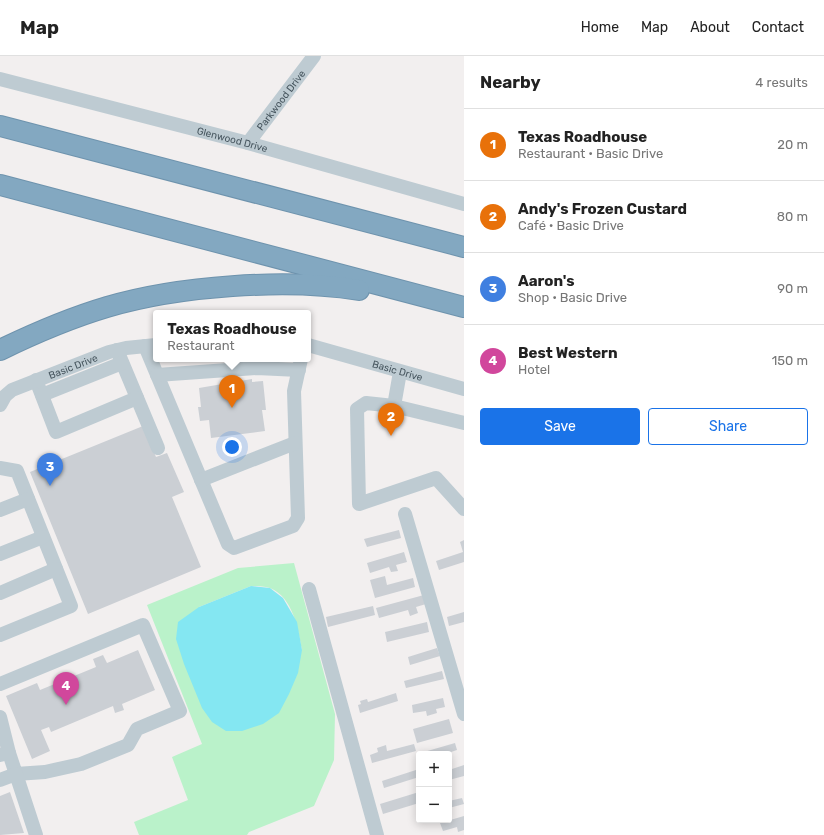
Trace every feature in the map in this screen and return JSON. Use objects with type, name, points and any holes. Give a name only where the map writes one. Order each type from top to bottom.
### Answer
[{"type":"highway","points":[[0,126],[464,247]]},
{"type":"highway","points":[[0,185],[464,307]]},
{"type":"highway","points":[[0,350],[35,333],[108,307],[175,292],[239,286],[296,285],[344,287],[464,307]]},
{"type":"street","name":"Parkwood Drive","points":[[248,144],[314,56]]},
{"type":"street","name":"Glenwood Drive","points":[[0,79],[248,144],[464,204]]},
{"type":"street","name":"Basic Drive","points":[[0,405],[5,396],[12,390],[36,380],[87,360],[120,357],[150,346]]},
{"type":"street","points":[[150,346],[153,358]]},
{"type":"street","name":"Basic Drive","points":[[311,346],[464,389]]},
{"type":"street","points":[[42,395],[120,357],[158,448]]},
{"type":"street","points":[[154,362],[157,375],[228,544],[234,548],[293,526],[298,518],[294,391],[300,365],[157,375]]},
{"type":"street","points":[[394,406],[400,372]]},
{"type":"street","points":[[36,380],[56,432],[137,398]]},
{"type":"street","points":[[464,423],[394,406],[366,403],[357,409],[359,504],[436,478],[464,509]]},
{"type":"street","points":[[201,480],[295,443]]},
{"type":"street","points":[[0,468],[17,471],[71,606],[0,635]]},
{"type":"street","points":[[0,510],[28,499]]},
{"type":"street","points":[[405,514],[464,714]]},
{"type":"street","points":[[0,554],[43,537]]},
{"type":"street","points":[[0,593],[56,569]]},
{"type":"street","points":[[309,588],[377,835]]},
{"type":"street","points":[[0,684],[143,625],[180,711],[137,729],[128,745],[81,764],[45,772],[16,774],[0,780]]},
{"type":"street","points":[[0,717],[4,754],[16,774],[36,835]]},
{"type":"green space","points":[[294,563],[335,714],[334,760],[314,806],[249,832],[247,835],[139,835],[134,822],[188,800],[172,757],[202,744],[147,605],[238,568]],"holes":[[[251,586],[263,586],[270,588],[278,592],[284,599],[293,614],[299,633],[302,650],[199,607]]]},
{"type":"water","points":[[251,586],[270,588],[283,598],[297,622],[302,650],[298,673],[279,713],[263,724],[242,731],[226,731],[212,722],[202,708],[184,664],[176,639],[178,622],[199,607]]},
{"type":"building","points":[[252,379],[252,382],[263,381],[266,410],[262,410],[265,431],[211,438],[209,420],[200,421],[198,407],[201,407],[199,388]]},
{"type":"building","points":[[143,426],[156,457],[167,453],[184,492],[172,497],[201,567],[88,614],[30,472]]},
{"type":"building","points":[[399,530],[401,538],[367,547],[364,539]]},
{"type":"building","points":[[464,540],[464,562],[439,570],[436,561],[463,552],[460,542]]},
{"type":"building","points":[[404,552],[407,562],[396,565],[398,571],[391,572],[389,567],[370,573],[367,563]]},
{"type":"building","points":[[385,576],[387,585],[413,578],[415,587],[375,598],[370,580]]},
{"type":"building","points":[[424,595],[426,604],[416,607],[418,613],[410,616],[408,610],[379,618],[376,608]]},
{"type":"building","points":[[373,606],[375,615],[328,627],[326,617]]},
{"type":"building","points":[[464,612],[464,622],[449,626],[447,617]]},
{"type":"building","points":[[427,622],[429,632],[387,642],[385,632]]},
{"type":"building","points":[[437,648],[440,656],[410,665],[408,657]]},
{"type":"building","points":[[138,650],[155,690],[122,704],[124,710],[115,713],[113,706],[51,732],[49,727],[41,730],[50,751],[32,759],[6,696],[37,683],[40,690],[96,667],[93,659],[103,655],[107,663]]},
{"type":"building","points":[[442,671],[444,679],[406,688],[404,681]]},
{"type":"building","points":[[396,693],[398,701],[360,713],[358,705],[361,704],[360,701],[367,699],[368,702]]},
{"type":"building","points":[[443,698],[445,707],[436,709],[437,713],[427,716],[426,711],[413,713],[412,705]]},
{"type":"building","points":[[449,719],[453,733],[417,743],[413,729]]},
{"type":"building","points":[[455,743],[457,750],[452,752],[427,751]]},
{"type":"building","points":[[414,744],[416,751],[372,763],[370,755],[378,752],[377,748],[386,745],[387,751]]},
{"type":"building","points":[[464,765],[464,776],[452,779],[452,769]]},
{"type":"building","points":[[416,770],[416,778],[384,788],[382,781]]},
{"type":"building","points":[[10,792],[24,833],[0,835],[0,796]]},
{"type":"building","points":[[416,793],[416,804],[383,814],[380,804]]},
{"type":"building","points":[[462,798],[464,804],[452,807],[452,800]]},
{"type":"building","points":[[464,816],[464,830],[458,832],[457,827],[443,831],[440,823],[452,823],[452,820]]},
{"type":"place","name":"Texas Roadhouse","points":[[232,408]]},
{"type":"place","name":"Andy's Frozen Custard","points":[[391,436]]},
{"type":"place","name":"Aaron's","points":[[50,486]]},
{"type":"place","name":"Best Western","points":[[66,705]]}]
